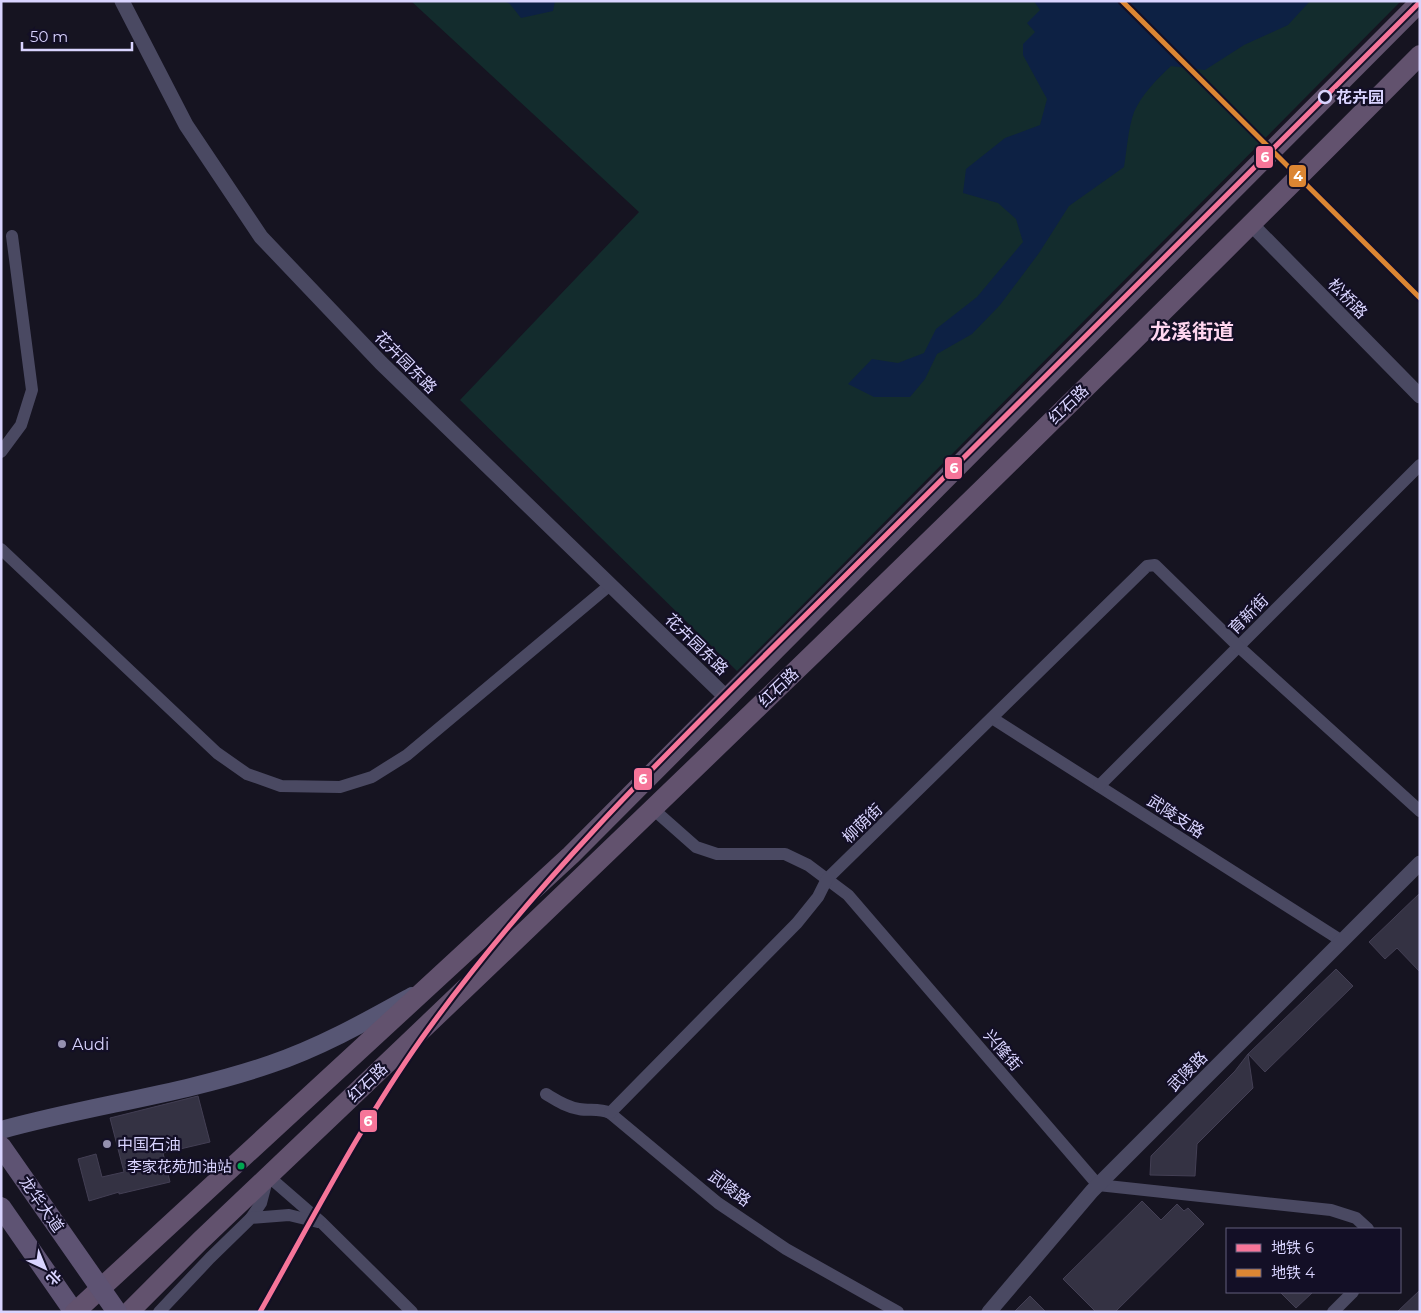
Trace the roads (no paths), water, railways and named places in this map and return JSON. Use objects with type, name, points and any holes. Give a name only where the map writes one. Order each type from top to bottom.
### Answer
[{"type":"highway","name":"红石路","points":[[75,1312],[571,855],[1420,2]]},
{"type":"highway","name":"红石路","points":[[129,1312],[268,1176],[653,809],[1252,225],[1420,55]]},
{"type":"main road","name":"红石路","points":[[1,1130],[193,1086],[272,1064],[344,1033],[422,991]]},
{"type":"main road","name":"龙华大道","points":[[1,1146],[117,1312]]},
{"type":"main road","points":[[1,1207],[75,1312]]},
{"type":"street","name":"花卉园东路","points":[[122,1],[186,125],[261,237],[381,362],[728,699]]},
{"type":"street","name":"松桥路","points":[[1252,225],[1420,396]]},
{"type":"street","points":[[1,452],[21,425],[32,390],[12,236]]},
{"type":"street","name":"育新街","points":[[1100,786],[1420,465]]},
{"type":"street","points":[[1,549],[217,753],[247,774],[281,786],[340,787],[372,777],[407,755],[610,585]]},
{"type":"street","name":"柳荫街","points":[[610,1113],[797,923],[818,897],[827,879],[1148,566],[1155,565],[1239,647]]},
{"type":"street","points":[[1239,647],[1420,811]]},
{"type":"street","name":"武陵支路","points":[[992,718],[1342,941]]},
{"type":"street","name":"兴隆街","points":[[653,809],[696,847],[717,854],[785,854],[808,865],[848,894],[1098,1185]]},
{"type":"street","name":"武陵路","points":[[989,1312],[1098,1185],[1420,863]]},
{"type":"street","points":[[546,1094],[563,1104],[579,1109],[602,1109],[610,1113]]},
{"type":"street","name":"武陵路","points":[[610,1113],[718,1203],[786,1249],[898,1312]]},
{"type":"street","points":[[159,1312],[251,1218],[261,1203],[268,1176],[321,1222],[412,1312]]},
{"type":"street","points":[[1098,1185],[1331,1210],[1356,1218],[1367,1228]]},
{"type":"street","points":[[251,1218],[289,1215],[321,1222]]},
{"type":"street","points":[[1333,1312],[1352,1293]]},
{"type":"water","points":[[504,1],[555,1],[553,11],[521,18],[510,4]]},
{"type":"water","points":[[1034,1],[1310,1],[1288,25],[1244,45],[1205,70],[1171,66],[1155,82],[1137,105],[1129,132],[1124,167],[1069,206],[1039,253],[1000,305],[972,334],[937,354],[925,379],[910,397],[874,397],[848,384],[872,359],[898,363],[924,353],[936,329],[977,297],[1023,242],[1016,219],[998,203],[963,193],[966,169],[1005,138],[1040,125],[1047,99],[1023,55],[1023,44],[1035,32],[1027,23],[1040,10]]},
{"type":"metro line","name":"4","points":[[1122,1],[1420,298]]},
{"type":"metro line","name":"6","points":[[260,1312],[378,1104],[422,1038],[520,913],[627,795],[682,738],[1420,2]]},
{"type":"place","name":"花卉园","points":[[1325,97]]},
{"type":"place","name":"Audi","points":[[62,1044]]},
{"type":"place","name":"中国石油","points":[[107,1144]]},
{"type":"place","name":"李家花苑加油站","points":[[241,1166]]},
{"type":"district","name":"龙溪街道","points":[[1192,332]]}]
